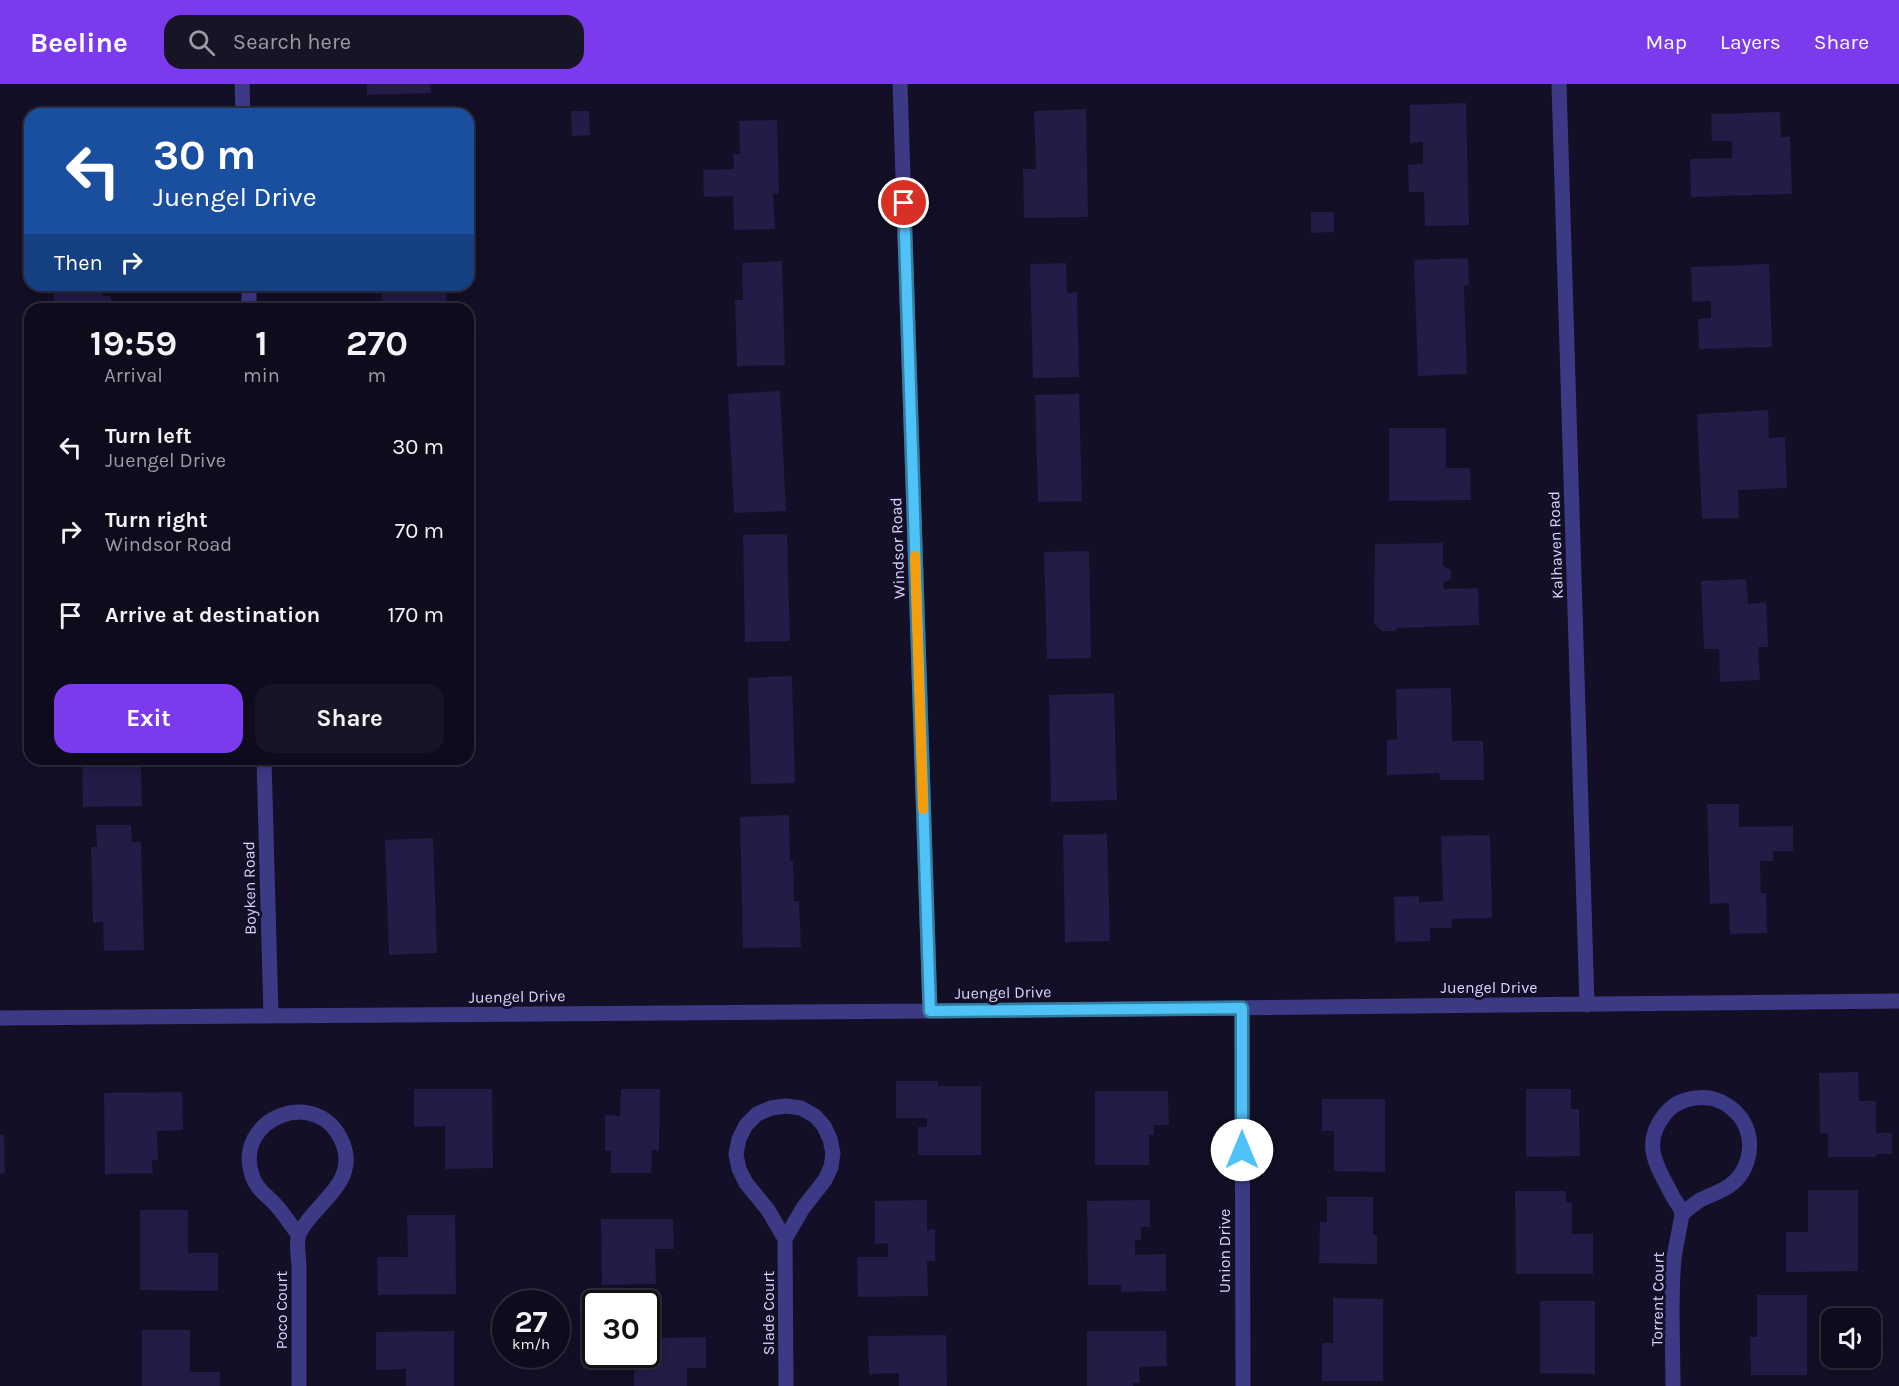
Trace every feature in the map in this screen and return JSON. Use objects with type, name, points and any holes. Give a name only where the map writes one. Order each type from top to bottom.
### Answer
[{"type":"street","points":[[242,84],[243,108]]},
{"type":"street","name":"Windsor Road","points":[[900,84],[930,1011]]},
{"type":"street","name":"Kalhaven Road","points":[[1559,84],[1587,1005]]},
{"type":"street","name":"Boyken Road","points":[[264,765],[271,1016]]},
{"type":"street","name":"Juengel Drive","points":[[0,1018],[1899,1001]]},
{"type":"street","name":"Union Drive","points":[[1242,1008],[1243,1386]]},
{"type":"street","points":[[1697,1098],[1713,1099],[1727,1105],[1745,1125],[1750,1147],[1749,1158],[1742,1173],[1730,1186],[1698,1201],[1682,1214],[1658,1170],[1653,1153],[1653,1136],[1659,1122],[1669,1109],[1682,1101],[1697,1098]]},
{"type":"street","name":"Slade Court","points":[[786,1239],[768,1210],[746,1183],[738,1169],[736,1154],[738,1139],[746,1125],[757,1114],[771,1108],[786,1106],[801,1108],[815,1116],[824,1126],[833,1153],[831,1167],[825,1180],[803,1208],[786,1239],[786,1386]]},
{"type":"street","points":[[299,1111],[315,1114],[329,1123],[338,1133],[344,1146],[346,1160],[339,1186],[314,1212],[298,1234],[273,1202],[261,1192],[253,1180],[249,1165],[250,1148],[257,1133],[268,1121],[283,1113],[299,1111]]},
{"type":"street","name":"Torrent Court","points":[[1673,1386],[1674,1260],[1682,1214]]},
{"type":"street","name":"Poco Court","points":[[298,1234],[299,1386]]},
{"type":"building","points":[[367,84],[430,84],[431,93],[367,95]]},
{"type":"building","points":[[1466,103],[1469,225],[1425,226],[1424,192],[1409,192],[1408,165],[1423,164],[1423,142],[1410,143],[1410,105]]},
{"type":"building","points":[[1086,109],[1088,217],[1024,218],[1023,169],[1036,169],[1034,111]]},
{"type":"building","points":[[571,111],[589,111],[590,135],[572,136]]},
{"type":"building","points":[[1780,112],[1781,137],[1790,137],[1792,194],[1691,197],[1690,159],[1732,158],[1732,141],[1712,141],[1711,114]]},
{"type":"building","points":[[777,120],[779,194],[773,194],[775,229],[734,230],[733,196],[704,197],[703,170],[734,169],[733,154],[740,154],[739,121]]},
{"type":"building","points":[[1311,212],[1334,212],[1334,232],[1311,233]]},
{"type":"building","points":[[1468,258],[1469,285],[1464,286],[1467,374],[1418,376],[1414,260]]},
{"type":"building","points":[[782,261],[785,365],[737,366],[735,300],[743,300],[742,263]]},
{"type":"building","points":[[1066,263],[1067,293],[1077,292],[1079,377],[1033,378],[1030,264]]},
{"type":"building","points":[[1769,264],[1772,347],[1699,349],[1698,319],[1711,318],[1711,301],[1692,302],[1691,267]]},
{"type":"building","points":[[53,291],[102,291],[102,296],[111,296],[111,303],[54,303]]},
{"type":"building","points":[[381,291],[446,291],[446,303],[382,303]]},
{"type":"building","points":[[780,391],[786,511],[734,513],[728,394]]},
{"type":"building","points":[[1079,394],[1082,501],[1038,502],[1035,395]]},
{"type":"building","points":[[1768,410],[1769,438],[1785,437],[1787,488],[1738,490],[1739,518],[1702,519],[1697,414]]},
{"type":"building","points":[[1389,428],[1446,428],[1446,468],[1470,468],[1471,500],[1389,501]]},
{"type":"building","points":[[787,534],[790,641],[745,642],[743,535]]},
{"type":"building","points":[[1443,543],[1443,565],[1451,570],[1451,579],[1443,584],[1444,589],[1478,588],[1479,625],[1398,628],[1395,631],[1382,631],[1374,624],[1375,544]]},
{"type":"building","points":[[1089,551],[1091,658],[1047,659],[1044,552]]},
{"type":"building","points":[[1746,579],[1748,604],[1766,602],[1768,647],[1758,647],[1760,680],[1720,682],[1719,649],[1704,649],[1701,581]]},
{"type":"building","points":[[792,676],[795,783],[751,784],[748,678]]},
{"type":"building","points":[[1451,688],[1452,741],[1483,741],[1484,780],[1440,780],[1439,773],[1387,775],[1387,740],[1397,739],[1396,689]]},
{"type":"building","points":[[1114,693],[1117,800],[1051,802],[1049,695]]},
{"type":"building","points":[[82,765],[141,766],[142,806],[83,807]]},
{"type":"building","points":[[1707,804],[1739,804],[1739,827],[1793,826],[1793,851],[1773,851],[1773,861],[1760,861],[1761,893],[1766,893],[1767,933],[1730,934],[1729,903],[1710,904]]},
{"type":"building","points":[[789,815],[790,861],[793,861],[794,901],[799,901],[801,947],[743,948],[740,817]]},
{"type":"building","points":[[96,825],[131,825],[132,842],[141,842],[144,950],[104,951],[103,922],[93,923],[91,847],[97,847]]},
{"type":"building","points":[[1107,834],[1110,941],[1065,942],[1063,835]]},
{"type":"building","points":[[1490,835],[1492,918],[1451,919],[1452,928],[1430,928],[1430,941],[1395,942],[1394,897],[1419,896],[1419,902],[1443,901],[1441,836]]},
{"type":"building","points":[[433,838],[437,953],[389,955],[385,840]]},
{"type":"building","points":[[1858,1072],[1859,1101],[1876,1101],[1876,1133],[1892,1133],[1892,1154],[1876,1154],[1876,1157],[1828,1157],[1828,1133],[1820,1133],[1819,1073]]},
{"type":"building","points":[[896,1081],[938,1081],[938,1086],[981,1086],[981,1155],[918,1155],[918,1127],[927,1127],[927,1118],[896,1118]]},
{"type":"building","points":[[414,1089],[492,1089],[493,1168],[445,1169],[445,1126],[414,1127]]},
{"type":"building","points":[[621,1089],[660,1089],[659,1150],[652,1150],[651,1173],[611,1173],[611,1151],[605,1151],[605,1115],[620,1116]]},
{"type":"building","points":[[1526,1089],[1571,1089],[1571,1109],[1579,1109],[1580,1156],[1526,1157]]},
{"type":"building","points":[[1095,1091],[1168,1091],[1169,1125],[1154,1125],[1154,1135],[1149,1135],[1149,1165],[1095,1165]]},
{"type":"building","points":[[182,1092],[183,1130],[157,1131],[158,1160],[152,1160],[153,1173],[105,1174],[104,1093]]},
{"type":"building","points":[[1322,1099],[1385,1099],[1385,1172],[1334,1171],[1334,1131],[1322,1131]]},
{"type":"building","points":[[0,1135],[4,1135],[5,1173],[0,1174]]},
{"type":"building","points":[[1808,1190],[1858,1190],[1858,1271],[1786,1272],[1786,1232],[1808,1232]]},
{"type":"building","points":[[1515,1191],[1566,1191],[1566,1203],[1572,1203],[1572,1234],[1593,1234],[1593,1274],[1516,1274]]},
{"type":"building","points":[[1327,1197],[1373,1197],[1373,1235],[1377,1235],[1377,1264],[1319,1263],[1320,1222],[1327,1222]]},
{"type":"building","points":[[927,1200],[927,1230],[935,1229],[935,1261],[927,1261],[928,1296],[858,1297],[857,1257],[888,1257],[888,1243],[875,1244],[875,1201]]},
{"type":"building","points":[[1150,1200],[1150,1227],[1141,1227],[1141,1240],[1135,1240],[1135,1255],[1166,1254],[1166,1291],[1121,1292],[1121,1285],[1088,1285],[1087,1201]]},
{"type":"building","points":[[140,1210],[188,1210],[188,1253],[218,1253],[218,1291],[140,1290]]},
{"type":"building","points":[[407,1215],[455,1215],[456,1294],[378,1295],[377,1257],[408,1257]]},
{"type":"building","points":[[601,1219],[673,1219],[674,1249],[655,1249],[656,1284],[602,1285]]},
{"type":"building","points":[[1757,1295],[1807,1295],[1807,1375],[1751,1375],[1750,1337],[1757,1337]]},
{"type":"building","points":[[1333,1298],[1383,1299],[1383,1381],[1322,1381],[1322,1343],[1333,1343]]},
{"type":"building","points":[[1540,1301],[1595,1301],[1595,1374],[1540,1373]]},
{"type":"building","points":[[142,1330],[190,1330],[190,1372],[220,1372],[220,1386],[142,1386]]},
{"type":"building","points":[[454,1331],[454,1386],[406,1386],[406,1369],[376,1370],[376,1332]]},
{"type":"building","points":[[1087,1331],[1166,1331],[1167,1366],[1139,1367],[1140,1383],[1133,1383],[1133,1386],[1087,1386]]},
{"type":"building","points":[[946,1335],[947,1386],[899,1386],[899,1373],[869,1374],[868,1336]]},
{"type":"building","points":[[706,1337],[706,1368],[687,1368],[687,1386],[634,1386],[634,1368],[660,1368],[660,1338]]},
{"type":"slow traffic","points":[[915,556],[923,809]]},
{"type":"route","points":[[904,203],[930,1011],[1242,1008],[1242,1150]]}]
